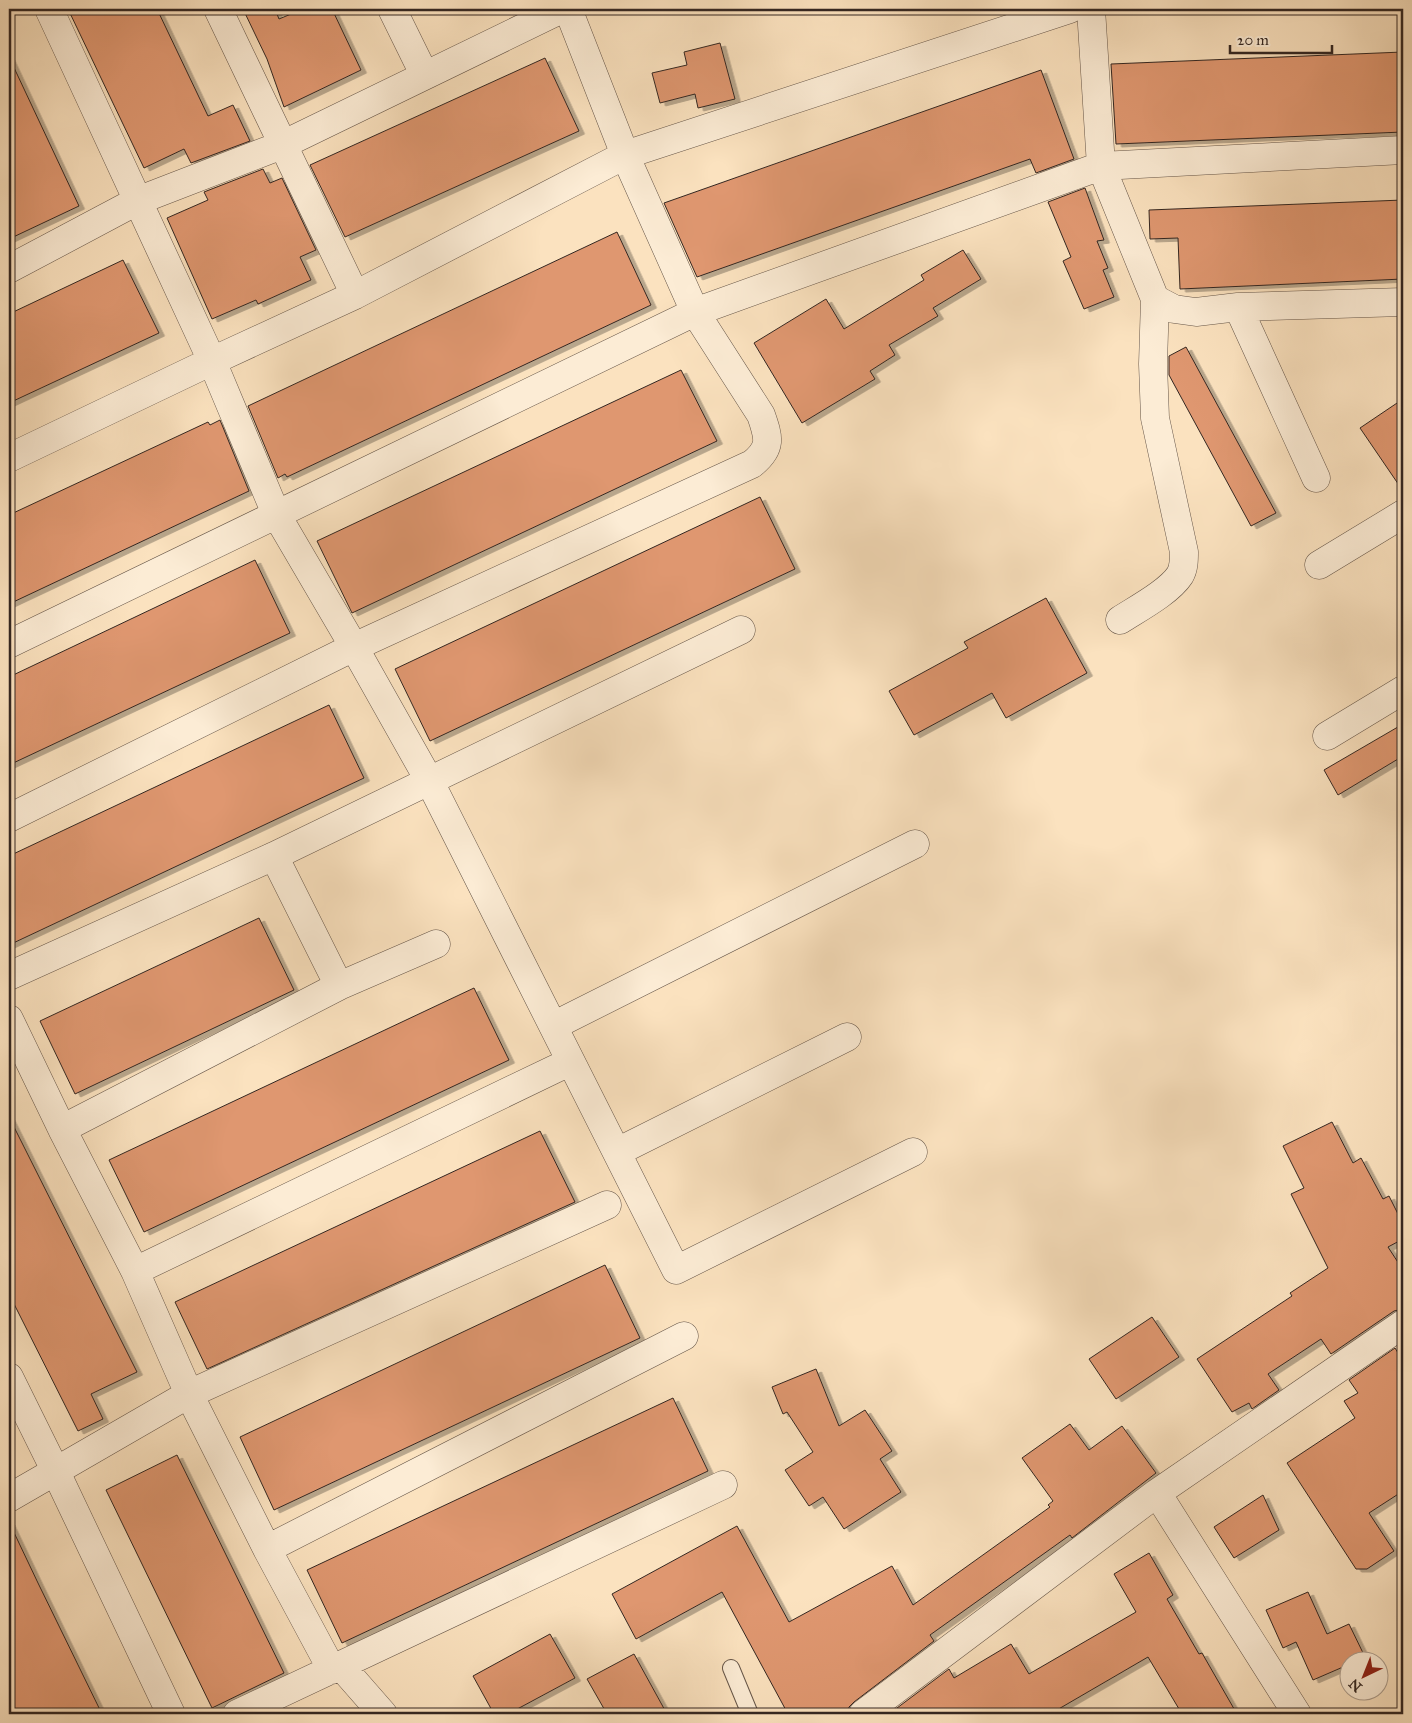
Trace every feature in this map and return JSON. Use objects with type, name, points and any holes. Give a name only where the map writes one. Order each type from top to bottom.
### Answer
[{"type":"street","points":[[49,9],[212,361],[276,514],[354,646],[430,782],[676,1270],[913,1152]]},
{"type":"street","points":[[218,9],[355,295]]},
{"type":"street","points":[[392,9],[424,74]]},
{"type":"street","points":[[9,269],[137,201],[282,144],[562,9]]},
{"type":"street","points":[[9,818],[354,646],[752,464],[761,457],[767,448],[767,434],[761,415],[695,312],[624,155],[568,9]]},
{"type":"street","points":[[9,458],[355,295],[624,155],[1070,9]]},
{"type":"street","points":[[1091,9],[1101,166],[1154,299],[1153,364],[1155,418],[1184,552],[1184,563],[1180,575],[1170,586],[1120,620]]},
{"type":"street","points":[[9,644],[695,312],[1101,166],[1403,150]]},
{"type":"street","points":[[1154,299],[1174,309],[1188,312],[1206,312],[1238,307],[1403,302]]},
{"type":"street","points":[[1238,307],[1316,478]]},
{"type":"street","points":[[1319,565],[1403,514]]},
{"type":"street","points":[[9,976],[274,856],[741,630]]},
{"type":"street","points":[[1327,736],[1403,690]]},
{"type":"street","points":[[553,1026],[915,844]]},
{"type":"street","points":[[274,856],[339,986]]},
{"type":"street","points":[[62,1129],[339,986],[436,944]]},
{"type":"street","points":[[9,1019],[134,1271],[189,1394],[267,1549],[337,1668],[382,1714]]},
{"type":"street","points":[[617,1152],[847,1037]]},
{"type":"street","points":[[134,1271],[557,1068]]},
{"type":"street","points":[[9,1498],[189,1394],[607,1205]]},
{"type":"street","points":[[871,1712],[963,1638],[1156,1493],[1403,1324]]},
{"type":"street","points":[[267,1549],[684,1336]]},
{"type":"street","points":[[9,1378],[56,1472],[171,1714]]},
{"type":"street","points":[[237,1714],[723,1485]]},
{"type":"street","points":[[1156,1493],[1297,1714]]},
{"type":"lane","points":[[731,1668],[750,1714]]},
{"type":"building","points":[[68,9],[157,9],[208,116],[233,105],[250,141],[191,163],[184,149],[144,168]]},
{"type":"building","points":[[243,9],[275,9],[279,19],[303,9],[332,9],[361,70],[284,107],[267,59]]},
{"type":"building","points":[[720,43],[735,99],[698,108],[695,94],[660,103],[652,73],[687,65],[684,52]]},
{"type":"building","points":[[1403,52],[1403,132],[1116,144],[1111,64]]},
{"type":"building","points":[[9,57],[79,206],[9,239]]},
{"type":"building","points":[[545,58],[579,131],[345,237],[310,165]]},
{"type":"building","points":[[1041,70],[1074,159],[1036,173],[1030,159],[697,277],[664,203]]},
{"type":"building","points":[[263,169],[270,183],[282,178],[316,250],[300,257],[311,280],[258,304],[256,300],[212,319],[167,218],[208,200],[204,192]]},
{"type":"building","points":[[1085,188],[1104,240],[1097,241],[1108,268],[1103,270],[1114,297],[1084,309],[1063,261],[1071,257],[1048,202]]},
{"type":"building","points":[[1403,200],[1403,279],[1180,289],[1178,238],[1150,239],[1149,210]]},
{"type":"building","points":[[617,232],[651,305],[287,477],[285,474],[278,478],[248,406]]},
{"type":"building","points":[[963,250],[981,279],[933,308],[938,316],[889,345],[895,355],[870,371],[875,379],[802,423],[754,343],[826,299],[844,329],[924,280],[921,275]]},
{"type":"building","points":[[123,260],[159,333],[9,403],[9,314]]},
{"type":"building","points":[[1186,347],[1276,513],[1251,526],[1169,375],[1169,356]]},
{"type":"building","points":[[681,370],[717,441],[352,613],[317,541]]},
{"type":"building","points":[[1403,399],[1403,491],[1360,428]]},
{"type":"building","points":[[220,420],[249,491],[9,604],[9,515],[208,422],[210,425]]},
{"type":"building","points":[[760,497],[795,569],[430,741],[395,669]]},
{"type":"building","points":[[255,560],[290,633],[9,765],[9,677]]},
{"type":"building","points":[[1046,598],[1087,673],[1006,718],[992,693],[914,735],[889,691],[968,648],[964,642]]},
{"type":"building","points":[[329,705],[364,778],[9,945],[9,856]]},
{"type":"building","points":[[1403,724],[1403,756],[1338,795],[1324,770]]},
{"type":"building","points":[[259,918],[294,990],[75,1094],[40,1021]]},
{"type":"building","points":[[474,988],[509,1060],[144,1232],[109,1160]]},
{"type":"building","points":[[9,1117],[137,1372],[91,1394],[103,1419],[78,1431],[9,1294]]},
{"type":"building","points":[[1332,1122],[1353,1163],[1361,1158],[1383,1199],[1389,1196],[1403,1224],[1403,1239],[1388,1247],[1403,1270],[1403,1309],[1394,1311],[1331,1354],[1321,1339],[1268,1374],[1279,1390],[1252,1409],[1249,1403],[1232,1412],[1197,1359],[1292,1296],[1290,1293],[1328,1268],[1291,1194],[1304,1188],[1283,1146]]},
{"type":"building","points":[[540,1131],[575,1202],[207,1369],[175,1302]]},
{"type":"building","points":[[605,1265],[640,1338],[274,1510],[240,1437]]},
{"type":"building","points":[[1152,1317],[1179,1357],[1116,1399],[1089,1359]]},
{"type":"building","points":[[1395,1348],[1403,1361],[1403,1491],[1369,1513],[1394,1551],[1367,1569],[1356,1569],[1287,1463],[1355,1418],[1344,1401],[1358,1393],[1349,1380]]},
{"type":"building","points":[[816,1369],[839,1426],[865,1410],[892,1451],[880,1459],[901,1492],[844,1529],[823,1497],[809,1506],[785,1470],[813,1452],[787,1412],[783,1414],[772,1387]]},
{"type":"building","points":[[673,1398],[708,1471],[342,1643],[307,1570]]},
{"type":"building","points":[[1070,1424],[1089,1450],[1122,1426],[1156,1473],[1072,1538],[1070,1535],[930,1635],[934,1641],[854,1702],[849,1707],[848,1714],[788,1714],[722,1592],[636,1639],[612,1594],[737,1526],[789,1622],[892,1566],[913,1605],[1050,1507],[1048,1505],[1053,1501],[1022,1458]]},
{"type":"building","points":[[177,1455],[284,1673],[212,1708],[106,1490]]},
{"type":"building","points":[[1263,1495],[1279,1530],[1234,1558],[1214,1527]]},
{"type":"building","points":[[9,1522],[38,1583],[102,1714],[9,1714]]},
{"type":"building","points":[[1149,1553],[1173,1595],[1167,1599],[1199,1654],[1202,1653],[1237,1714],[1182,1714],[1148,1657],[1050,1714],[889,1714],[949,1669],[954,1678],[1011,1644],[1029,1674],[1136,1612],[1114,1574]]},
{"type":"building","points":[[1308,1592],[1327,1634],[1349,1624],[1362,1650],[1340,1650],[1340,1668],[1313,1680],[1296,1642],[1283,1648],[1266,1610]]},
{"type":"building","points":[[550,1634],[575,1678],[508,1714],[494,1714],[473,1676]]},
{"type":"building","points":[[634,1654],[667,1714],[607,1714],[587,1679]]}]
